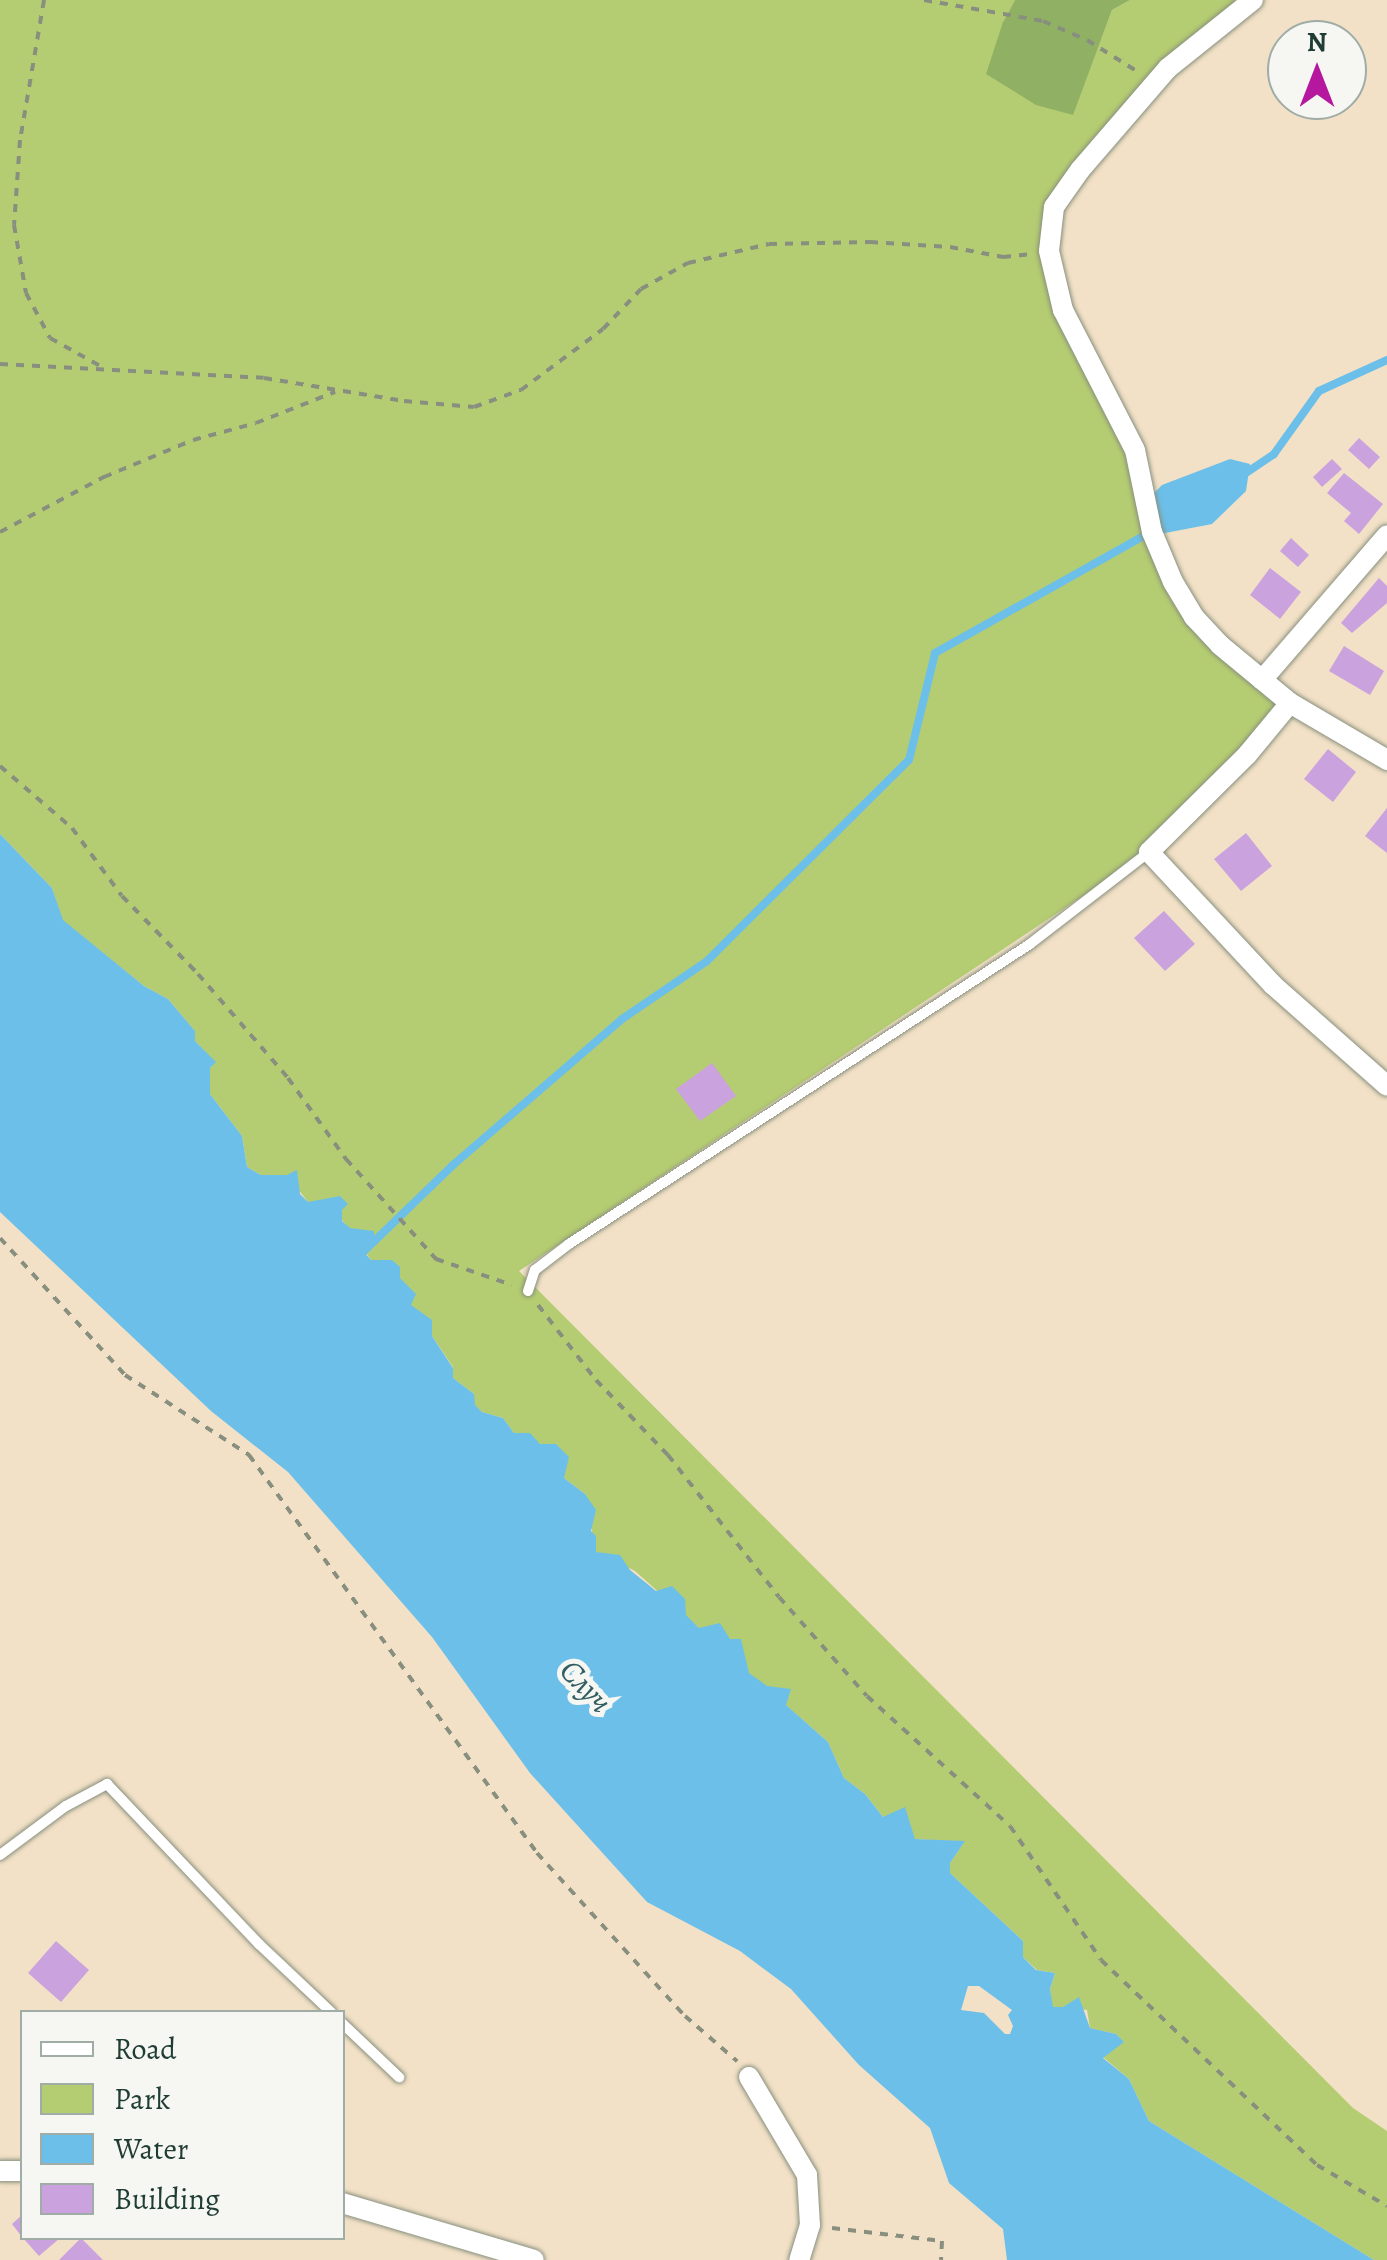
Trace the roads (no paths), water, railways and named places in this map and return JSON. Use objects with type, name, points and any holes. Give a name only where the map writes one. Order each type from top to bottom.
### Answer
[{"type":"street","points":[[1253,0],[1154,83],[1054,207],[1049,251],[1063,310],[1135,450],[1152,532],[1173,582],[1194,617],[1290,703],[1387,760]]},
{"type":"street","points":[[1262,680],[1387,535]]},
{"type":"street","points":[[1290,703],[1248,755],[1149,852],[1273,985],[1387,1086]]},
{"type":"street","points":[[749,2077],[807,2175],[810,2225],[799,2260]]},
{"type":"street","points":[[345,2204],[534,2260]]},
{"type":"lane","points":[[528,1291],[535,1270],[568,1244],[1030,944],[1149,852]]},
{"type":"lane","points":[[0,1855],[66,1806],[108,1784],[259,1944],[329,2010]]},
{"type":"lane","points":[[345,2026],[399,2077]]},
{"type":"water","points":[[1230,459],[1250,464],[1246,491],[1212,524],[1160,534],[1152,495],[1162,485]]},
{"type":"water","name":"Случ","points":[[0,834],[52,888],[63,920],[144,986],[168,999],[195,1031],[195,1041],[216,1062],[210,1068],[210,1094],[242,1136],[247,1167],[261,1175],[287,1175],[297,1170],[300,1194],[308,1202],[340,1196],[348,1204],[342,1210],[342,1221],[350,1228],[374,1231],[374,1241],[364,1252],[371,1260],[392,1260],[400,1267],[400,1278],[416,1294],[411,1305],[432,1320],[432,1336],[453,1368],[453,1378],[474,1394],[475,1405],[482,1412],[503,1418],[514,1433],[530,1433],[540,1444],[556,1444],[569,1457],[564,1478],[585,1494],[596,1510],[591,1531],[596,1536],[596,1552],[620,1555],[630,1570],[656,1591],[672,1586],[685,1599],[686,1615],[699,1628],[720,1623],[730,1639],[741,1639],[749,1673],[767,1686],[791,1689],[786,1705],[828,1742],[844,1778],[865,1794],[883,1817],[905,1807],[915,1839],[965,1841],[950,1863],[950,1873],[1023,1941],[1023,1957],[1036,1970],[1055,1973],[1050,1989],[1053,2007],[1063,2007],[1079,1997],[1090,2028],[1116,2034],[1124,2042],[1103,2058],[1129,2079],[1149,2121],[1374,2260],[1007,2260],[1003,2229],[949,2183],[930,2128],[859,2065],[791,1989],[740,1951],[647,1902],[530,1773],[432,1637],[288,1472],[211,1411],[0,1212]],"holes":[[[968,1986],[979,1986],[1012,2010],[1008,2015],[1013,2026],[1010,2034],[1005,2034],[984,2013],[961,2010]]]},
{"type":"waterway","points":[[1243,475],[1274,454],[1319,391],[1387,360]]},
{"type":"waterway","points":[[363,1252],[453,1165],[622,1019],[707,961],[909,760],[935,653],[1142,537]]}]
